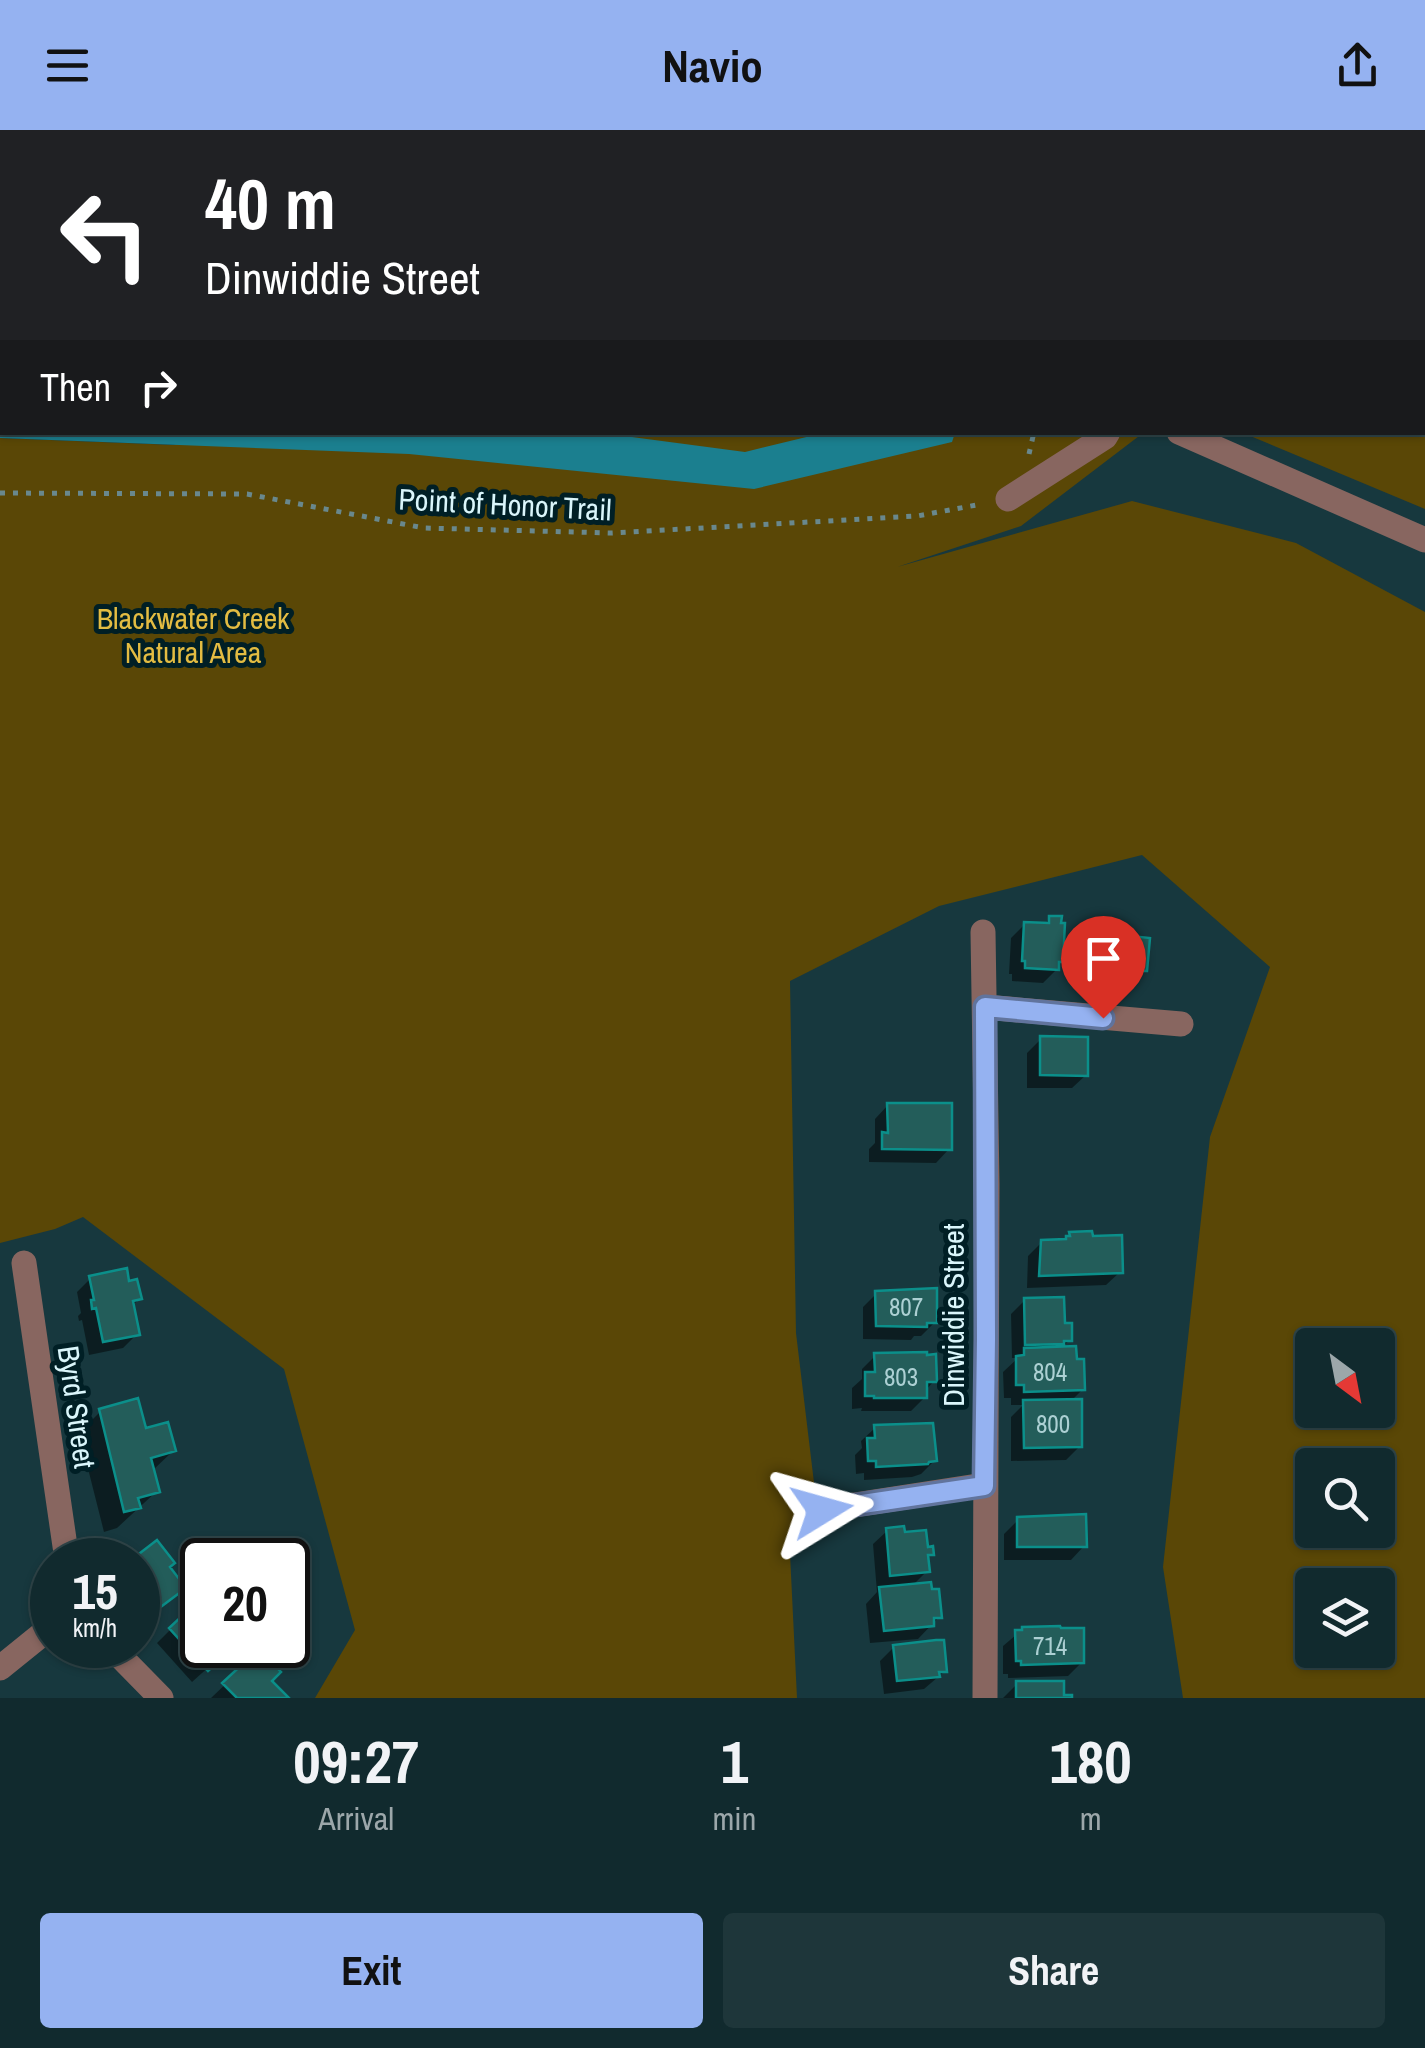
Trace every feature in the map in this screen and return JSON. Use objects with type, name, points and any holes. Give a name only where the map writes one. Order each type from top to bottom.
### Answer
[{"type":"street","points":[[1008,499],[1106,435]]},
{"type":"street","points":[[1187,435],[1425,540]]},
{"type":"street","name":"Dinwiddie Street","points":[[983,932],[985,1698]]},
{"type":"street","points":[[985,1007],[1182,1024]]},
{"type":"street","name":"Byrd Street","points":[[24,1263],[64,1538]]},
{"type":"street","points":[[822,1510],[984,1486]]},
{"type":"street","points":[[0,1668],[30,1644]]},
{"type":"street","points":[[132,1668],[161,1698]]},
{"type":"path","name":"Point of Honor Trail","points":[[0,493],[247,494],[424,528],[612,533],[916,516],[1008,499]]},
{"type":"green space","name":"Blackwater Creek Natural Area","points":[[176,435],[1140,435],[1021,526],[897,567],[1132,501],[1296,543],[1425,612],[1425,1698],[1183,1698],[1163,1567],[1210,1137],[1270,967],[1142,855],[939,906],[790,981],[796,1333],[815,1491],[789,1533],[797,1698],[315,1698],[355,1630],[284,1369],[83,1217],[55,1229],[0,1243],[0,438],[175,445]]},
{"type":"green space","points":[[1248,435],[1425,435],[1425,509]]},
{"type":"water","points":[[617,435],[745,452],[815,435],[954,435],[952,442],[754,489],[409,454],[0,438]]},
{"type":"building","points":[[1049,916],[1062,916],[1061,923],[1065,923],[1063,962],[1059,962],[1059,970],[1025,968],[1024,922],[1049,923]]},
{"type":"building","points":[[1112,934],[1150,938],[1147,971],[1136,971],[1135,980],[1118,978],[1119,968],[1108,967]]},
{"type":"building","points":[[1040,1036],[1088,1037],[1088,1076],[1040,1075]]},
{"type":"building","points":[[887,1103],[952,1103],[952,1150],[882,1149],[882,1132],[888,1133]]},
{"type":"building","points":[[1092,1231],[1093,1236],[1122,1235],[1123,1273],[1039,1276],[1041,1240],[1066,1239],[1069,1232]]},
{"type":"building","points":[[127,1268],[129,1281],[137,1279],[142,1299],[133,1301],[140,1335],[103,1342],[96,1308],[92,1309],[89,1276]]},
{"type":"building","points":[[937,1288],[937,1323],[927,1323],[927,1327],[876,1326],[875,1291]]},
{"type":"building","points":[[1064,1297],[1065,1323],[1072,1323],[1072,1341],[1025,1345],[1024,1298]]},
{"type":"building","points":[[1076,1346],[1077,1359],[1084,1359],[1085,1390],[1024,1392],[1024,1385],[1016,1385],[1016,1356],[1024,1355],[1024,1348]]},
{"type":"building","points":[[874,1353],[936,1354],[937,1382],[927,1382],[927,1398],[865,1396],[865,1372],[875,1372]]},
{"type":"building","points":[[138,1398],[146,1428],[168,1422],[176,1451],[151,1458],[160,1492],[138,1498],[141,1508],[124,1512],[99,1409]]},
{"type":"building","points":[[1082,1399],[1082,1447],[1024,1448],[1023,1400]]},
{"type":"building","points":[[933,1423],[937,1461],[876,1467],[876,1461],[868,1461],[867,1438],[875,1438],[874,1425]]},
{"type":"building","points":[[1086,1514],[1087,1547],[1017,1547],[1017,1517]]},
{"type":"building","points":[[904,1526],[905,1532],[926,1530],[928,1547],[933,1546],[934,1555],[928,1555],[930,1572],[890,1576],[886,1528]]},
{"type":"building","points":[[160,1544],[175,1563],[170,1567],[180,1580],[180,1592],[160,1608]]},
{"type":"building","points":[[931,1582],[932,1589],[939,1589],[942,1618],[934,1618],[934,1626],[884,1631],[879,1587]]},
{"type":"building","points":[[180,1618],[180,1640],[169,1628]]},
{"type":"building","points":[[1084,1628],[1084,1663],[1021,1665],[1021,1661],[1016,1661],[1015,1630]]},
{"type":"building","points":[[944,1640],[947,1672],[939,1672],[940,1677],[897,1681],[893,1645]]},
{"type":"building","points":[[238,1668],[277,1668],[281,1672],[272,1681],[289,1698],[237,1698],[222,1683]]},
{"type":"building","points":[[1016,1681],[1064,1681],[1064,1695],[1072,1698],[1016,1698]]},
{"type":"route","points":[[822,1510],[984,1486],[985,1007],[1103,1018]]}]
